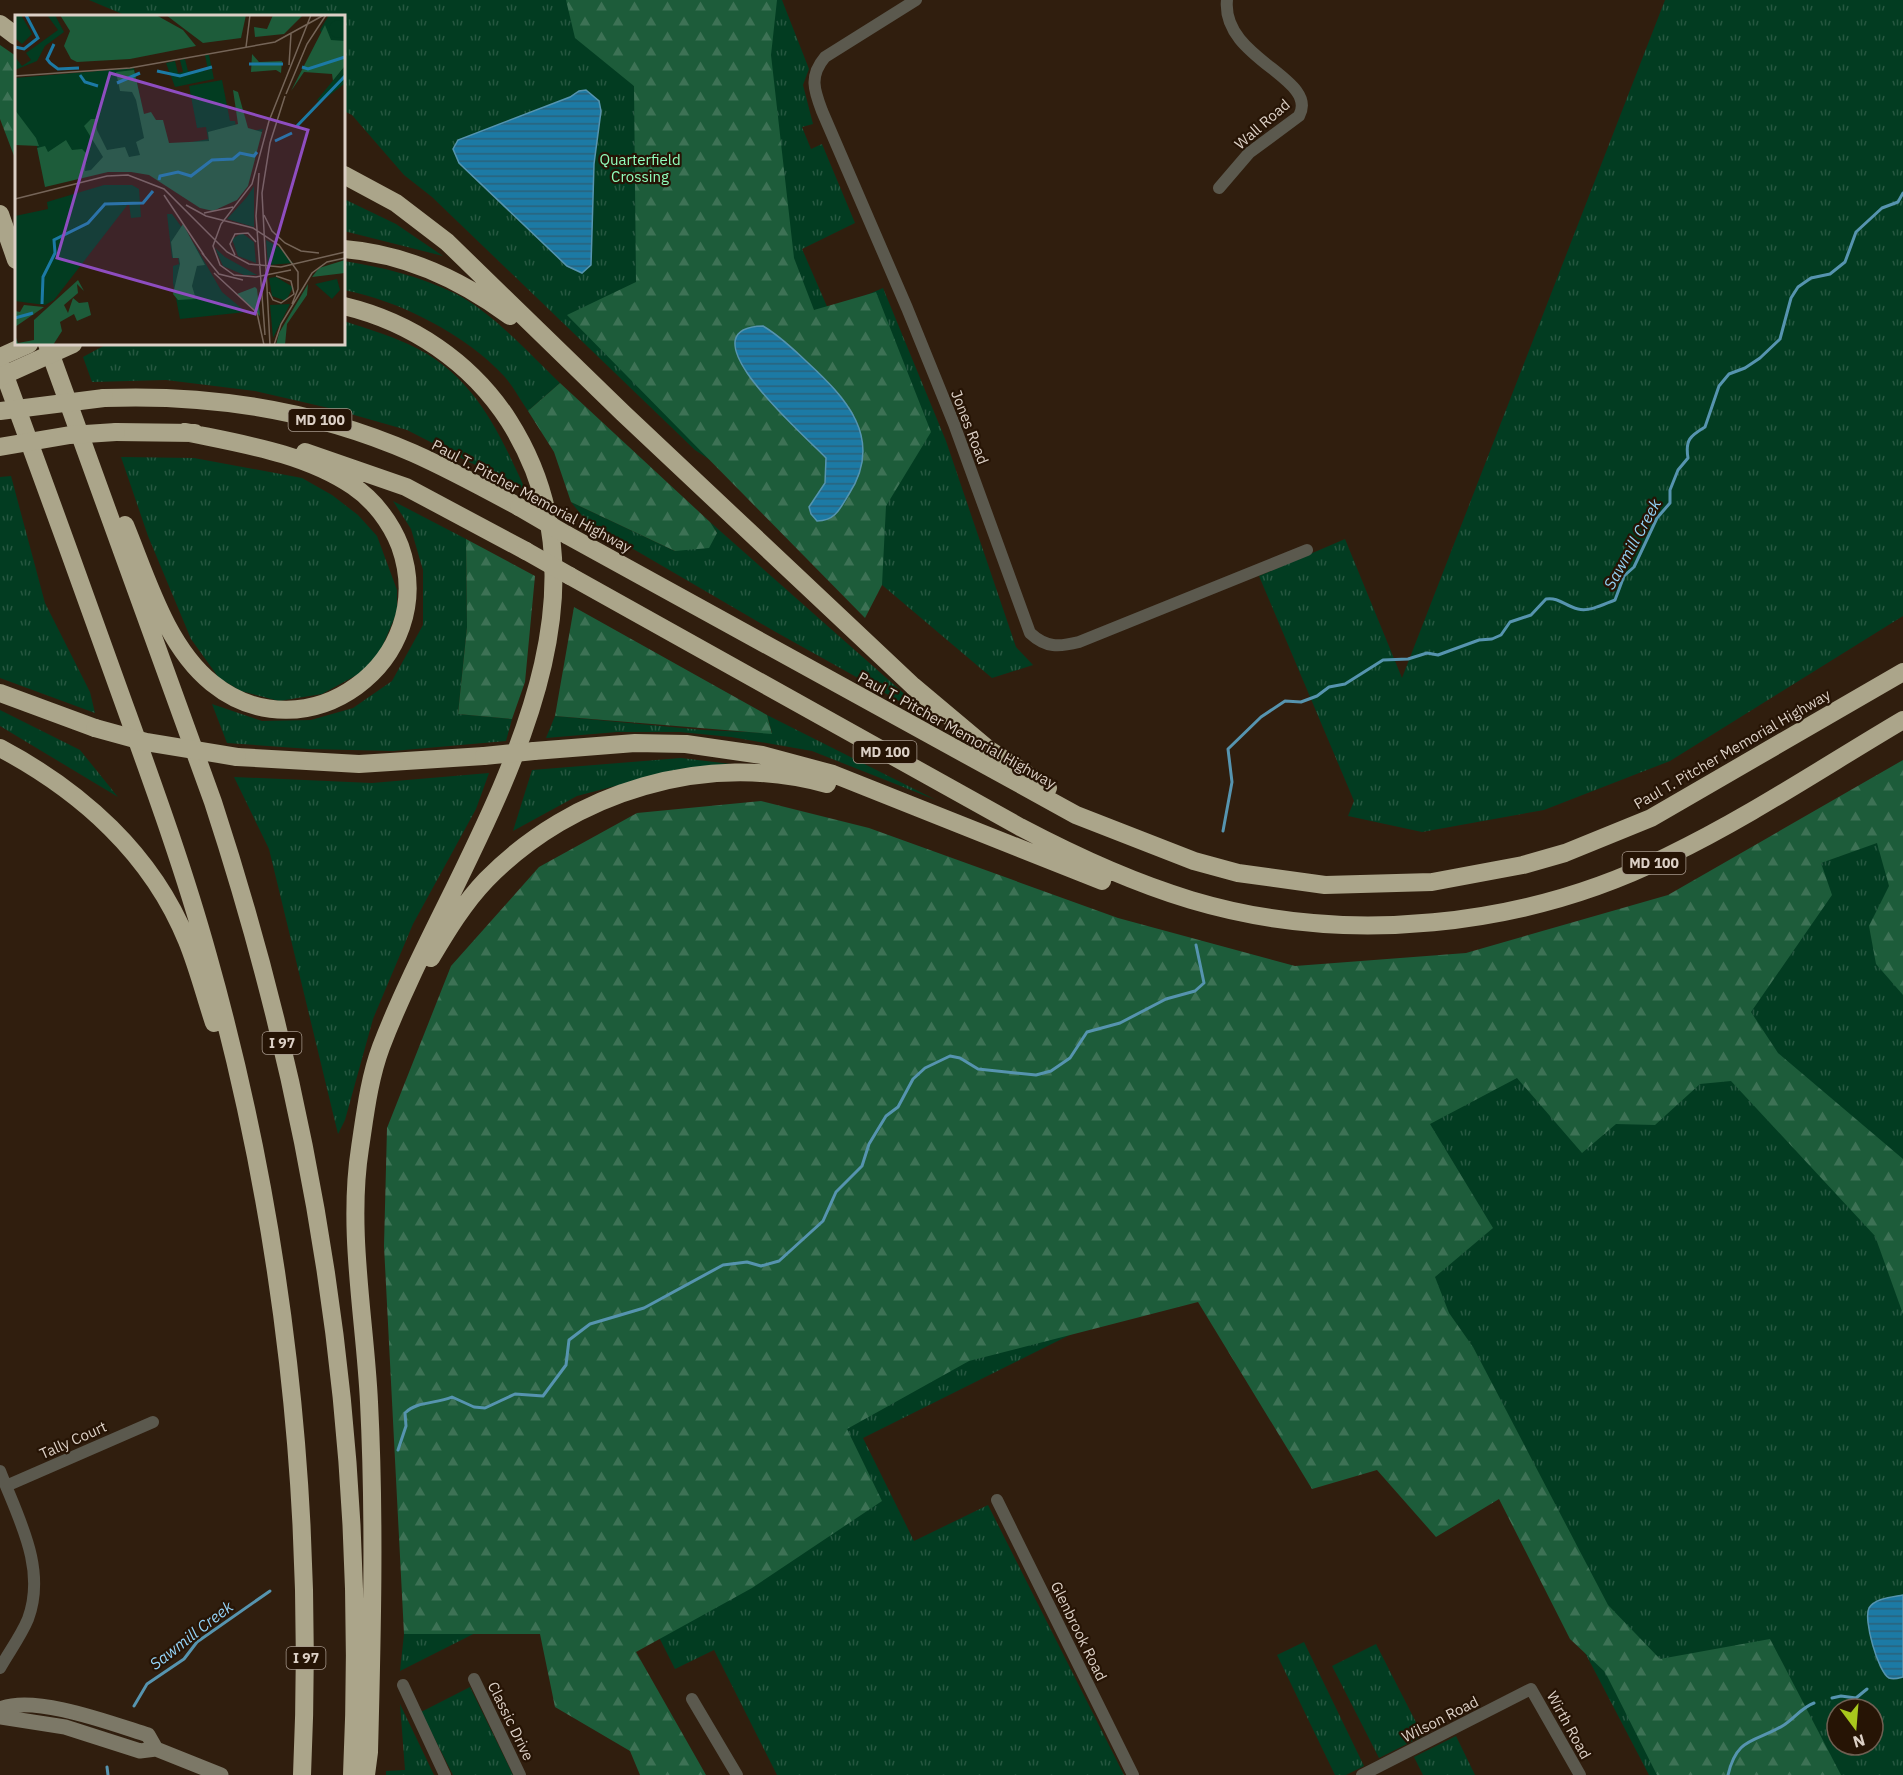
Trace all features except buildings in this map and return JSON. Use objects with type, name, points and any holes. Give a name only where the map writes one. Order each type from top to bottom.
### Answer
[{"type":"highway","points":[[0,24],[15,35]]},
{"type":"highway","points":[[345,175],[371,188],[422,220],[623,413],[950,720],[1033,779],[1121,831]]},
{"type":"highway","points":[[0,214],[15,255]]},
{"type":"highway","points":[[345,249],[394,257],[423,266],[482,296],[623,413]]},
{"type":"highway","points":[[345,306],[394,322],[434,345],[470,374],[497,402],[519,437],[535,470],[545,502],[553,588],[542,672],[529,718],[506,776],[408,981],[379,1052],[359,1154],[356,1203],[369,1401],[374,1548],[369,1752],[366,1775]]},
{"type":"highway","points":[[0,357],[27,345]]},
{"type":"highway","points":[[49,345],[164,616],[194,664],[211,682],[229,694],[271,709],[293,709],[340,697],[361,684],[394,647],[404,622],[408,582],[404,560],[387,521],[354,487],[307,462],[251,445],[185,432]]},
{"type":"highway","name":"I 97","points":[[49,345],[237,875],[293,1090],[324,1250],[344,1404],[355,1619],[352,1775]]},
{"type":"highway","points":[[0,377],[71,345]]},
{"type":"highway","name":"I 97","points":[[0,362],[188,887],[227,1026],[256,1157],[284,1336],[299,1480],[306,1630],[302,1775]]},
{"type":"highway","points":[[0,386],[63,536]]},
{"type":"highway","name":"Paul T. Pitcher Memorial Highway","points":[[0,411],[104,398],[183,397],[236,403],[325,421],[411,452],[519,507],[1036,795],[1076,815],[1194,861],[1238,873],[1277,879],[1325,885],[1432,882],[1472,876],[1565,853],[1651,818],[1903,672]]},
{"type":"highway","name":"MD 100","points":[[0,447],[70,435],[185,432],[238,437],[279,445],[370,472],[440,504],[526,551],[1020,828],[1081,858],[1191,900],[1273,918],[1376,925],[1424,922],[1481,916],[1577,892],[1668,856],[1903,720]]},
{"type":"highway","points":[[0,693],[95,728],[155,744],[237,757],[359,764],[635,743],[725,748],[798,764],[923,810],[1129,891],[1191,908],[1273,918]]},
{"type":"highway","points":[[0,748],[64,786],[116,832],[154,880],[190,949],[256,1157]]},
{"type":"highway","points":[[379,1052],[455,917],[486,881],[539,835],[606,799],[672,779],[742,772],[812,780],[923,810]]},
{"type":"street","name":"Jones Road","points":[[916,0],[825,57],[816,68],[813,79],[822,111],[954,424],[1030,633],[1044,644],[1053,646],[1079,642],[1307,550]]},
{"type":"street","name":"Wall Road","points":[[1219,188],[1249,153],[1299,116],[1303,109],[1301,94],[1295,87],[1262,63],[1237,38],[1227,20],[1227,0]]},
{"type":"street","name":"Tally Court","points":[[6,1486],[153,1422]]},
{"type":"street","points":[[0,1471],[28,1545],[35,1589],[27,1621],[0,1668]]},
{"type":"street","name":"Glenbrook Road","points":[[998,1500],[1133,1775]]},
{"type":"street","name":"Classic Drive","points":[[474,1679],[520,1775]]},
{"type":"street","points":[[403,1685],[445,1775]]},
{"type":"street","name":"Wilson Road","points":[[1362,1775],[1532,1689]]},
{"type":"street","name":"Wirth Road","points":[[1532,1689],[1580,1775]]},
{"type":"street","points":[[692,1699],[737,1775]]},
{"type":"street","points":[[0,1709],[9,1705],[40,1707],[97,1719],[148,1735],[156,1749]]},
{"type":"street","points":[[0,1718],[64,1727],[140,1751],[156,1749],[221,1775]]},
{"type":"green space","name":"Quarterfield Crossing","points":[[89,0],[782,0],[809,69],[803,85],[813,124],[802,127],[811,149],[822,144],[855,223],[802,249],[829,311],[883,288],[946,441],[1016,647],[1033,665],[992,678],[823,535],[695,450],[432,197],[404,175],[352,115],[345,112],[345,15],[125,15]]},
{"type":"green space","points":[[566,0],[777,0],[771,55],[794,258],[814,310],[876,292],[931,432],[886,506],[882,585],[865,618],[567,315],[636,282],[634,86],[575,38]]},
{"type":"green space","points":[[1665,0],[1903,0],[1903,616],[1670,761],[1544,810],[1422,832],[1348,816],[1354,801],[1259,576],[1345,539],[1402,678]]},
{"type":"green space","points":[[0,45],[15,55],[15,158],[0,119]]},
{"type":"green space","points":[[345,199],[396,224],[443,256],[345,231]]},
{"type":"green space","points":[[345,261],[414,277],[454,293],[482,310],[560,383],[528,411],[504,376],[471,347],[430,321],[365,295],[345,290]]},
{"type":"green space","points":[[345,321],[408,344],[431,356],[450,371],[467,388],[494,426],[526,491],[407,430],[333,409],[255,391],[166,380],[92,382],[83,357],[105,345],[345,345]]},
{"type":"green space","points":[[560,383],[710,522],[717,533],[709,548],[675,551],[571,502],[554,452],[528,411]]},
{"type":"green space","points":[[121,457],[194,458],[302,478],[332,495],[358,515],[377,536],[397,590],[397,612],[380,652],[364,671],[322,694],[279,701],[241,691],[219,678],[191,639],[148,536]]},
{"type":"green space","points":[[11,476],[45,603],[90,692],[95,713],[0,678],[0,477]]},
{"type":"green space","points":[[393,501],[466,539],[467,627],[458,714],[512,719],[506,741],[393,751],[310,749],[227,743],[212,704],[262,721],[311,720],[353,708],[392,681],[423,625],[423,570],[411,529]]},
{"type":"green space","points":[[571,502],[675,551],[717,533],[710,522],[935,721],[587,522]]},
{"type":"green space","points":[[466,539],[535,576],[525,682],[512,719],[458,714],[467,627]]},
{"type":"green space","points":[[574,607],[767,715],[772,734],[555,716]]},
{"type":"green space","points":[[0,710],[80,750],[118,797],[0,726]]},
{"type":"green space","points":[[767,715],[936,800],[812,751],[731,737],[680,732],[617,732],[546,738],[555,716],[703,730],[772,733]]},
{"type":"green space","points":[[681,758],[731,764],[680,769],[577,796],[513,831],[532,770]]},
{"type":"green space","points":[[1903,760],[1903,995],[1876,964],[1869,926],[1889,886],[1877,843],[1821,863],[1832,895],[1751,1012],[1778,1053],[1903,1159],[1903,1314],[1875,1236],[1731,1081],[1700,1084],[1655,1125],[1616,1124],[1582,1153],[1517,1078],[1430,1124],[1493,1228],[1435,1277],[1449,1313],[1473,1347],[1608,1605],[1660,1659],[1770,1639],[1825,1744],[1825,1757],[1832,1757],[1841,1775],[1657,1775],[1605,1672],[1570,1639],[1499,1499],[1436,1537],[1377,1470],[1312,1489],[1198,1302],[969,1361],[847,1429],[882,1501],[752,1588],[636,1652],[706,1775],[640,1775],[630,1751],[555,1707],[540,1634],[404,1634],[384,1246],[387,1128],[451,966],[539,867],[637,813],[761,801],[869,828],[1118,918],[1295,966],[1466,953],[1668,895]]},
{"type":"green space","points":[[489,773],[476,809],[413,924],[373,1019],[345,1120],[338,1134],[269,849],[234,777],[372,783]]},
{"type":"green space","points":[[1903,784],[1903,1775],[1649,1775],[1347,1197],[863,1438],[914,1541],[988,1505],[1124,1775],[777,1775],[714,1650],[675,1669],[620,1560],[400,1671],[434,1357],[1216,983],[1536,961]]},
{"type":"green space","points":[[1304,1642],[1364,1766],[1346,1775],[1335,1775],[1277,1655]]},
{"type":"green space","points":[[1376,1644],[1423,1736],[1379,1758],[1332,1666]]},
{"type":"green space","points":[[470,1687],[513,1775],[453,1775],[421,1712]]},
{"type":"green space","points":[[400,1704],[434,1775],[386,1775],[386,1771],[405,1770]]},
{"type":"green space","points":[[1456,1736],[1475,1775],[1423,1775],[1414,1757]]},
{"type":"water","points":[[586,90],[599,101],[601,111],[594,164],[591,265],[582,273],[567,266],[459,163],[453,149],[458,140]]},
{"type":"water","points":[[763,326],[791,347],[821,375],[846,404],[856,420],[863,455],[859,474],[840,509],[828,519],[817,521],[809,507],[825,483],[826,458],[757,387],[742,364],[735,345],[741,332]]},
{"type":"water","points":[[1903,1595],[1903,1677],[1893,1679],[1885,1674],[1876,1656],[1868,1614],[1869,1608],[1875,1602]]},
{"type":"waterway","name":"Sawmill Creek","points":[[1223,831],[1232,782],[1228,749],[1261,717],[1285,701],[1301,702],[1317,696],[1329,687],[1345,684],[1383,660],[1408,659],[1427,653],[1438,655],[1479,640],[1492,639],[1501,635],[1510,622],[1531,615],[1546,599],[1555,599],[1583,610],[1615,600],[1624,576],[1634,567],[1657,518],[1670,503],[1670,490],[1678,470],[1688,458],[1688,443],[1692,436],[1705,427],[1719,386],[1729,374],[1745,368],[1760,358],[1780,339],[1791,298],[1798,287],[1811,278],[1830,274],[1845,262],[1856,232],[1882,208],[1898,202],[1903,193]]},
{"type":"waterway","name":"Sawmill Creek","points":[[398,1450],[406,1426],[405,1413],[415,1406],[452,1397],[474,1407],[485,1408],[515,1394],[543,1396],[566,1365],[569,1340],[590,1324],[644,1308],[723,1265],[747,1262],[761,1266],[779,1261],[823,1221],[836,1192],[862,1166],[869,1144],[886,1116],[898,1107],[913,1079],[925,1068],[950,1056],[960,1058],[978,1069],[1036,1075],[1051,1071],[1070,1058],[1087,1032],[1120,1023],[1166,999],[1195,991],[1204,983],[1196,945]]},
{"type":"waterway","name":"Sawmill Creek","points":[[134,1706],[147,1684],[184,1659],[197,1642],[270,1591]]},
{"type":"waterway","points":[[1857,1697],[1867,1689]]},
{"type":"waterway","points":[[1836,1697],[1848,1697]]},
{"type":"waterway","points":[[1728,1775],[1736,1753],[1742,1747],[1784,1725],[1814,1703]]},
{"type":"waterway","name":"Sawmill Creek","points":[[107,1767],[108,1775]]}]
